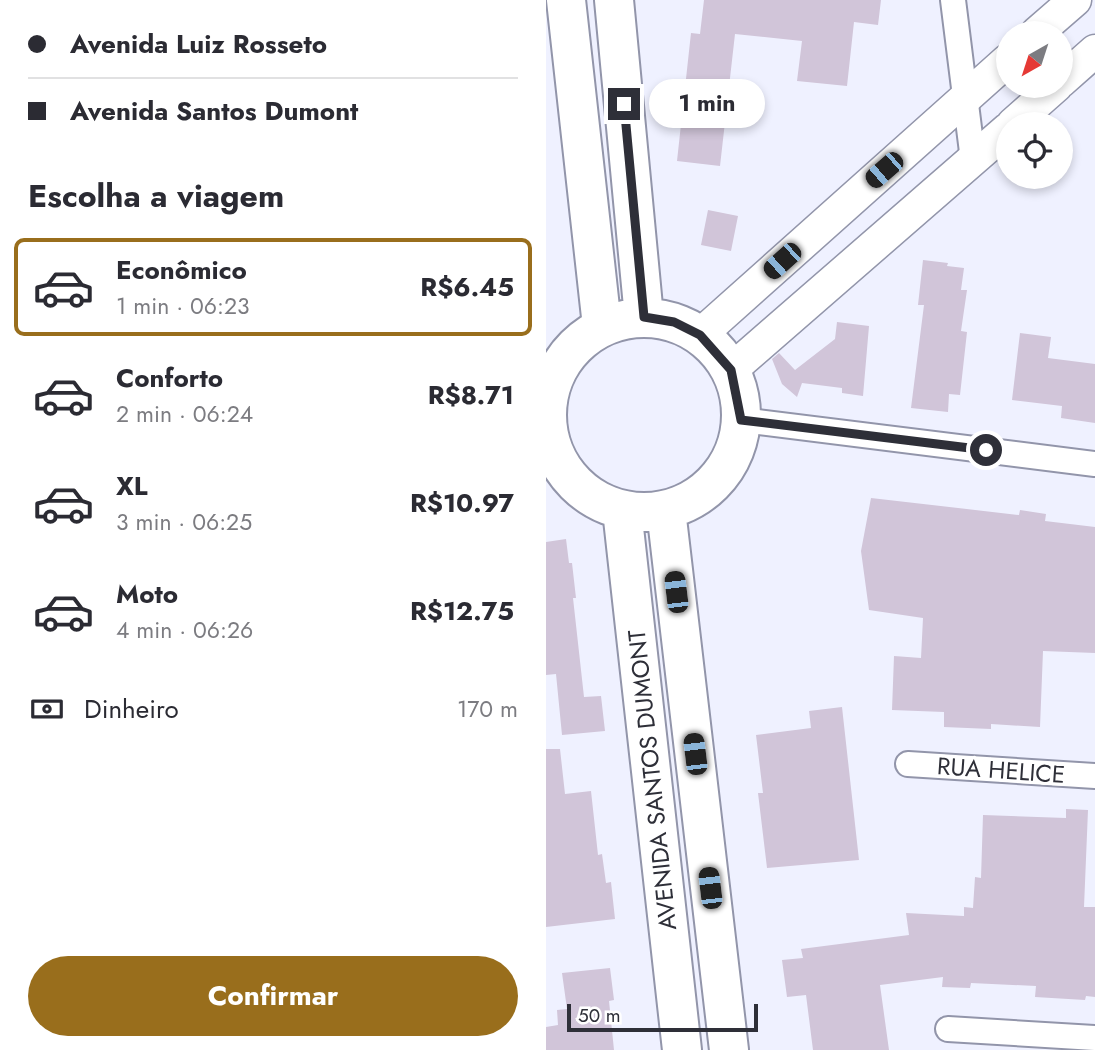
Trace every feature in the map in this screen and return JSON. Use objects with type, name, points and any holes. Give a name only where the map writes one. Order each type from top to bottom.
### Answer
[{"type":"main road","points":[[566,0],[602,326]]},
{"type":"main road","points":[[614,0],[644,317]]},
{"type":"main road","points":[[644,317],[674,322],[700,335],[731,370],[741,420],[735,451],[719,478],[695,499],[666,510],[644,512],[622,510],[595,499],[573,482],[556,458],[547,431],[546,402],[556,371],[575,345],[602,326],[623,319],[644,317]]},
{"type":"main road","name":"AVENIDA SANTOS DUMONT","points":[[622,510],[682,1050]]},
{"type":"main road","name":"AVENIDA SANTOS DUMONT","points":[[666,510],[729,1050]]},
{"type":"street","points":[[953,0],[973,160]]},
{"type":"street","points":[[1050,21],[1074,0]]},
{"type":"street","points":[[1073,70],[1095,51]]},
{"type":"street","points":[[700,335],[996,71]]},
{"type":"street","points":[[1027,112],[1042,98]]},
{"type":"street","points":[[731,370],[996,140]]},
{"type":"street","points":[[843,205],[875,246]]},
{"type":"street","points":[[741,420],[1095,464]]},
{"type":"street","name":"RUA HELICE","points":[[908,764],[1095,776]]},
{"type":"street","points":[[948,1029],[1095,1038]]},
{"type":"building","points":[[704,0],[881,0],[878,25],[854,22],[847,86],[797,81],[802,41],[735,34],[720,166],[677,161],[691,33],[700,34]]},
{"type":"building","points":[[708,210],[738,216],[731,251],[701,245]]},
{"type":"building","points":[[923,260],[964,268],[961,290],[967,290],[961,331],[967,332],[960,395],[949,394],[948,412],[911,408],[924,305],[918,305]]},
{"type":"building","points":[[837,322],[869,326],[863,396],[842,393],[842,388],[802,383],[797,397],[782,384],[772,359],[779,353],[795,370],[835,339]]},
{"type":"building","points":[[1020,333],[1051,337],[1048,358],[1095,364],[1095,423],[1061,418],[1062,406],[1012,400]]},
{"type":"building","points":[[871,498],[1019,515],[1020,510],[1046,514],[1045,521],[1095,527],[1095,653],[1043,651],[1040,727],[991,724],[991,729],[944,727],[944,712],[892,710],[894,656],[921,658],[923,618],[869,610],[861,551]]},
{"type":"building","points":[[566,539],[576,598],[573,598],[584,697],[601,696],[605,731],[562,735],[556,674],[546,675],[546,542]]},
{"type":"building","points":[[842,707],[859,860],[767,868],[758,793],[763,793],[756,735],[811,728],[809,711]]},
{"type":"building","points":[[546,749],[560,749],[565,794],[591,791],[598,855],[602,854],[606,883],[611,882],[615,919],[546,927]]},
{"type":"building","points":[[1066,809],[1088,810],[1084,907],[1095,907],[1095,997],[1086,996],[1085,1000],[1035,997],[1036,986],[971,983],[970,988],[942,987],[943,977],[880,985],[889,1050],[813,1050],[806,995],[787,997],[782,960],[803,958],[801,949],[909,935],[906,913],[964,916],[964,907],[973,908],[975,877],[981,878],[983,815],[1066,818]]},
{"type":"building","points":[[610,968],[614,1000],[609,1001],[614,1050],[546,1050],[546,1027],[558,1025],[557,1010],[567,1009],[562,973]]},
{"type":"route","points":[[624,104],[644,317],[674,322],[700,335],[731,370],[741,420],[986,450]]}]
